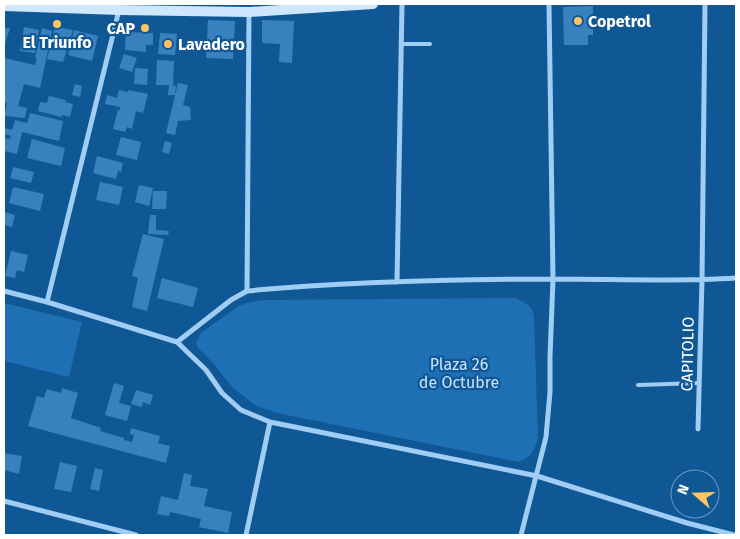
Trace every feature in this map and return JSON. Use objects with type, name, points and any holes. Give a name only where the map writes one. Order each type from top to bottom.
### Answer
[{"type":"main road","points":[[4,6],[119,10],[210,8],[249,12],[373,4]]},
{"type":"street","points":[[397,282],[402,4]]},
{"type":"street","points":[[521,535],[546,437],[550,392],[553,279],[549,4]]},
{"type":"street","name":"CAPITOLIO","points":[[698,429],[702,280],[705,4]]},
{"type":"street","points":[[47,302],[119,10]]},
{"type":"street","points":[[247,291],[249,12]]},
{"type":"street","points":[[177,342],[231,300],[247,291],[397,282],[553,279],[702,280],[736,278]]},
{"type":"street","points":[[4,291],[47,302],[177,342],[206,370],[222,394],[242,410],[270,422],[537,476],[687,523],[734,535]]},
{"type":"street","points":[[246,535],[270,422]]},
{"type":"street","points":[[4,501],[136,535]]},
{"type":"lane","points":[[401,44],[430,44]]},
{"type":"lane","points":[[638,385],[699,383]]},
{"type":"green space","name":"Plaza 26 de Octubre","points":[[516,298],[530,306],[534,315],[538,439],[532,453],[519,462],[277,413],[255,405],[233,388],[214,364],[198,348],[196,343],[201,333],[238,306],[250,302],[266,300]]},
{"type":"green space","points":[[4,303],[82,322],[69,377],[4,361]]},
{"type":"building","name":"Copetrol","points":[[593,6],[593,35],[588,35],[588,45],[564,45],[563,7]]},
{"type":"building","points":[[208,20],[235,21],[233,59],[206,58]]},
{"type":"building","points":[[262,20],[294,21],[292,63],[279,62],[280,44],[262,43]]},
{"type":"building","points":[[24,27],[39,30],[35,53],[20,51]]},
{"type":"building","points":[[55,27],[73,30],[63,62],[47,59]]},
{"type":"building","points":[[4,28],[10,28],[4,47]]},
{"type":"building","points":[[42,28],[52,31],[40,88],[24,84],[18,106],[27,108],[25,118],[4,116],[7,103],[4,102],[4,58],[35,65]]},
{"type":"building","points":[[74,30],[98,36],[92,61],[68,55]]},
{"type":"building","points":[[126,32],[153,33],[153,45],[146,45],[146,52],[125,50]]},
{"type":"building","name":"Lavadero","points":[[160,33],[177,34],[175,55],[158,54]]},
{"type":"building","points":[[124,54],[137,58],[132,72],[119,68]]},
{"type":"building","points":[[157,60],[174,61],[173,86],[176,86],[175,95],[168,95],[169,85],[156,85]]},
{"type":"building","points":[[135,68],[148,69],[147,85],[134,84]]},
{"type":"building","points":[[178,83],[188,85],[183,105],[190,107],[191,120],[178,121],[175,135],[166,133]]},
{"type":"building","points":[[75,84],[82,86],[80,97],[72,95]]},
{"type":"building","points":[[119,90],[148,94],[143,113],[136,111],[132,129],[127,127],[125,132],[113,129],[120,107],[105,104],[107,95],[117,98]]},
{"type":"building","points":[[49,96],[66,100],[65,102],[73,104],[70,117],[62,115],[61,117],[38,111],[40,102],[47,103]]},
{"type":"building","points":[[30,113],[63,121],[59,141],[22,132],[17,154],[4,151],[4,138],[10,139],[11,136],[4,134],[4,128],[12,130],[15,120],[27,123]]},
{"type":"building","points":[[121,137],[141,142],[137,160],[116,155]]},
{"type":"building","points":[[32,139],[65,148],[61,166],[27,158]]},
{"type":"building","points":[[165,141],[172,143],[169,154],[162,152]]},
{"type":"building","points":[[97,156],[123,163],[121,172],[118,171],[116,179],[93,173]]},
{"type":"building","points":[[13,167],[34,172],[31,183],[10,178]]},
{"type":"building","points":[[100,182],[123,187],[119,205],[96,200]]},
{"type":"building","points":[[139,185],[153,188],[149,206],[135,202]]},
{"type":"building","points":[[13,187],[44,194],[40,211],[9,203]]},
{"type":"building","points":[[153,191],[167,191],[166,209],[152,209]]},
{"type":"building","points":[[4,212],[15,215],[12,227],[4,225]]},
{"type":"building","points":[[150,215],[156,215],[156,230],[169,231],[168,235],[148,234]]},
{"type":"building","points":[[143,234],[164,239],[147,311],[132,307],[138,278],[132,276]]},
{"type":"building","points":[[11,251],[28,255],[24,272],[17,270],[15,278],[5,276]]},
{"type":"building","points":[[162,278],[198,288],[193,307],[157,298]]},
{"type":"building","points":[[114,383],[124,386],[119,403],[131,406],[127,421],[105,415]]},
{"type":"building","points":[[62,388],[78,393],[71,418],[101,428],[100,431],[132,442],[134,435],[130,434],[131,428],[160,436],[158,443],[170,446],[166,463],[28,426],[37,396],[44,398],[47,389],[61,393]]},
{"type":"building","points":[[136,390],[153,395],[150,405],[143,402],[142,407],[131,404]]},
{"type":"building","points":[[4,453],[22,456],[19,474],[4,470]]},
{"type":"building","points":[[60,462],[77,466],[71,492],[54,489]]},
{"type":"building","points":[[95,468],[103,470],[99,491],[90,489]]},
{"type":"building","points":[[184,473],[192,475],[190,486],[208,489],[204,506],[232,512],[228,533],[199,527],[201,519],[170,512],[169,516],[157,514],[161,496],[178,500]]},
{"type":"place","name":"Copetrol","points":[[578,21]]},
{"type":"place","name":"El Triunfo","points":[[57,24]]},
{"type":"place","name":"CAP","points":[[145,28]]},
{"type":"place","name":"Lavadero","points":[[168,44]]}]
